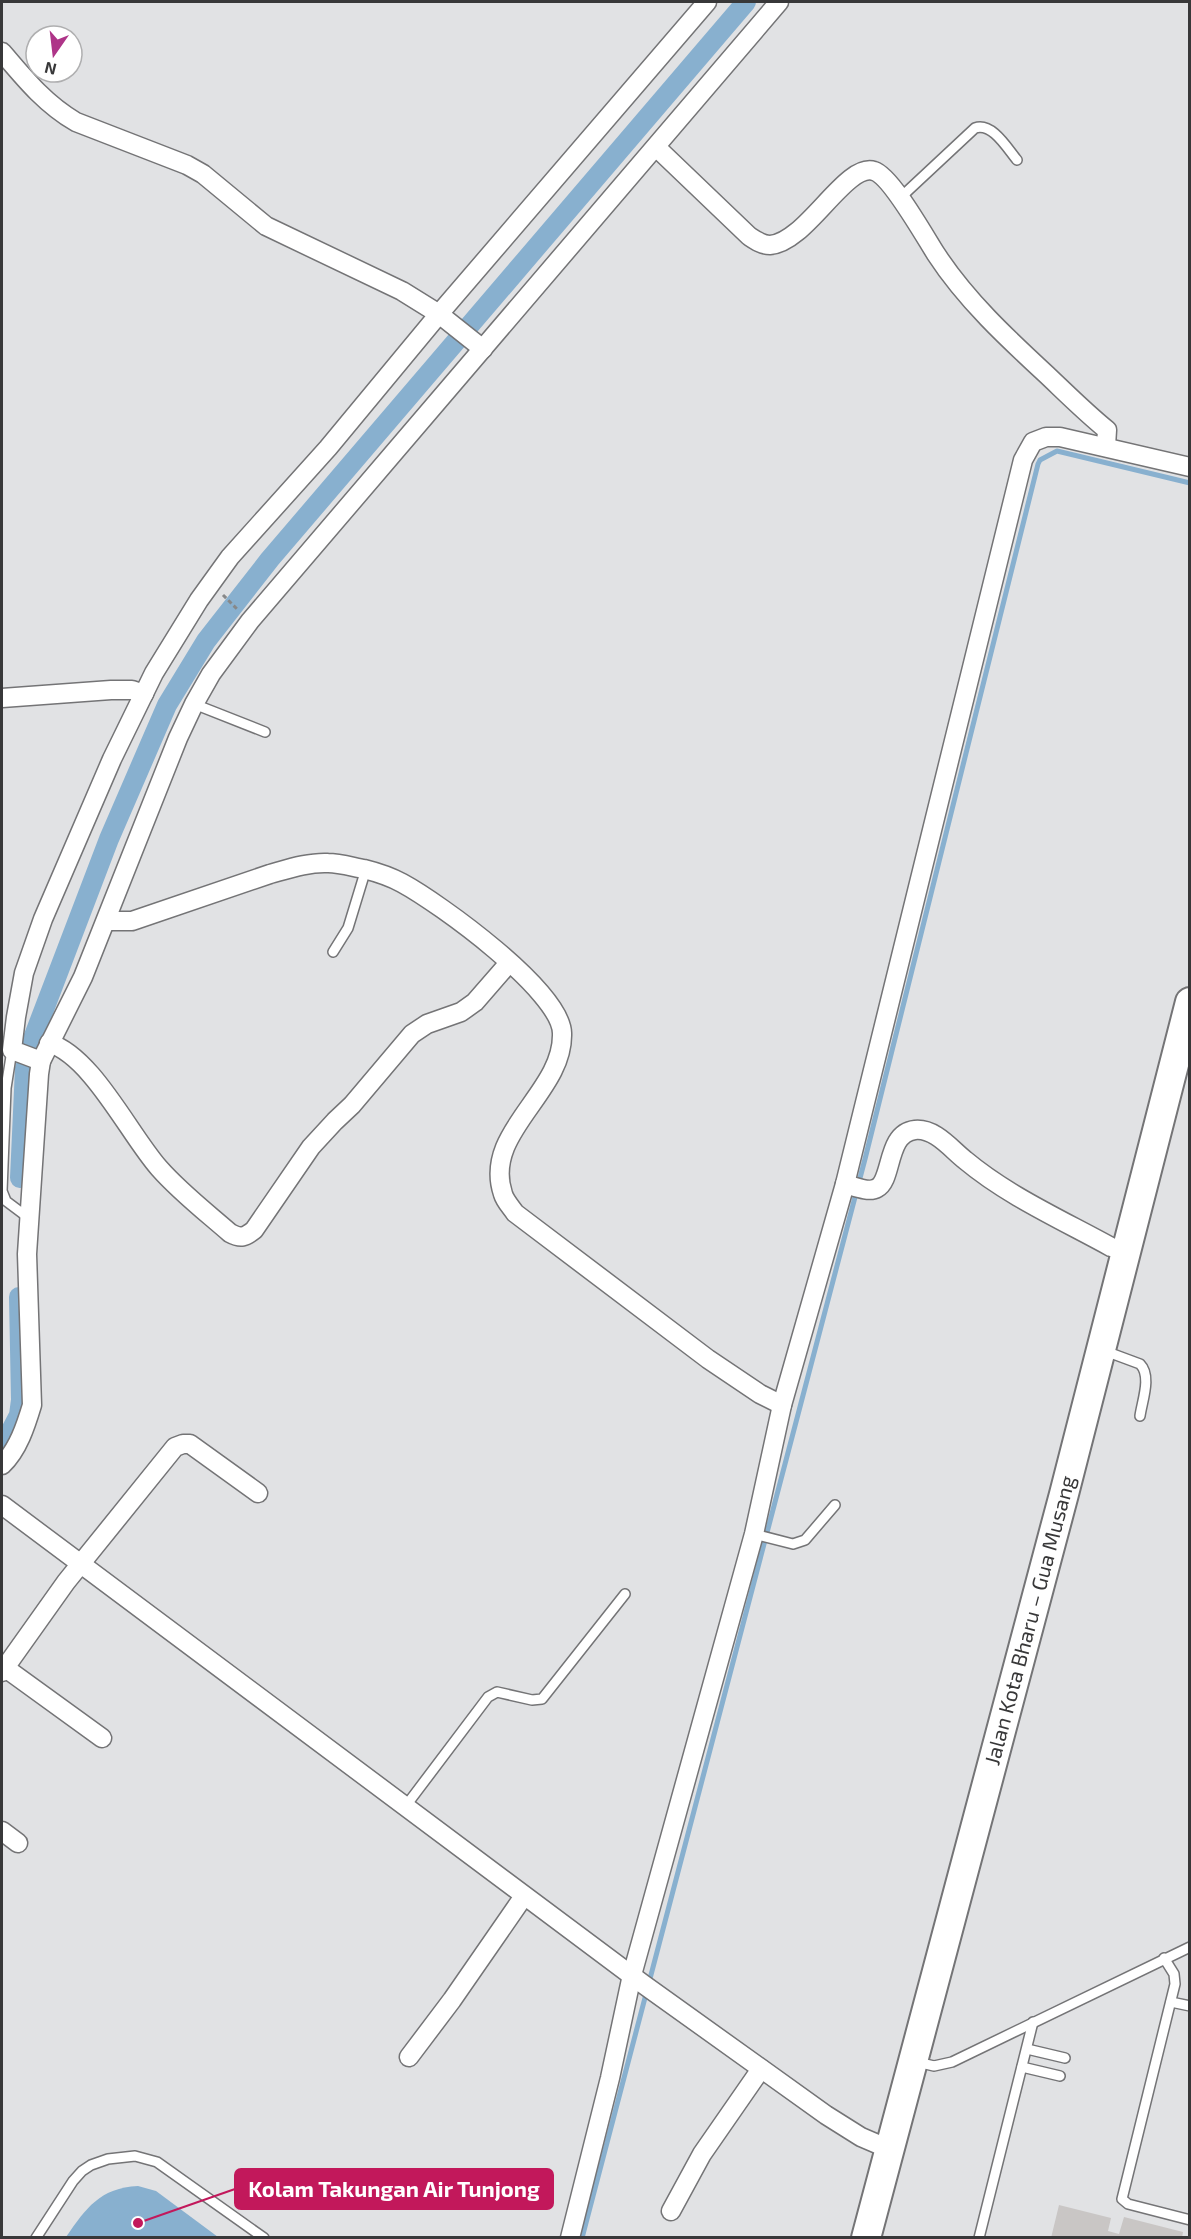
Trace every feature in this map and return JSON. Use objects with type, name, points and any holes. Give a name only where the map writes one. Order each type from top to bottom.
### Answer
[{"type":"main road","name":"Jalan Kota Bharu – Gua Musang","points":[[870,2233],[889,2149],[1064,1494],[1124,1251],[1190,1002]]},
{"type":"street","points":[[41,1061],[12,1050],[24,973],[32,948],[84,821],[154,673],[198,600],[230,557],[328,448],[707,2]]},
{"type":"street","points":[[2,1465],[27,1423],[32,1405],[27,1254],[41,1061],[83,977],[178,738],[194,704],[211,674],[250,621],[480,346],[656,147],[779,2]]},
{"type":"street","points":[[2,52],[41,97],[63,115],[187,165],[203,174],[266,226],[402,291],[441,316],[480,346]]},
{"type":"street","points":[[656,147],[749,236],[769,245],[794,234],[854,175],[861,171],[877,171],[900,198],[950,275],[1007,338],[1107,430],[1106,446]]},
{"type":"street","points":[[570,2238],[610,2078],[757,1535],[782,1406],[855,1186],[1023,460],[1033,442],[1046,437],[1060,437],[1190,466]]},
{"type":"street","points":[[2,698],[111,690],[132,690],[144,694]]},
{"type":"street","points":[[106,921],[132,921],[292,868],[328,863],[366,869],[400,881],[438,905],[509,963],[540,992],[556,1013],[562,1032],[559,1054],[553,1072],[508,1141],[501,1158],[499,1178],[503,1196],[515,1214],[708,1359],[782,1406]]},
{"type":"street","points":[[49,1042],[68,1050],[77,1058],[116,1107],[158,1167],[184,1193],[230,1233],[239,1238],[254,1230],[311,1147],[352,1105],[412,1034],[427,1024],[462,1012],[475,1002],[509,963]]},
{"type":"street","points":[[855,1186],[877,1188],[896,1144],[902,1136],[911,1131],[927,1131],[936,1135],[968,1163],[1029,1202],[1111,1247],[1124,1251]]},
{"type":"street","points":[[102,1738],[3,1670],[49,1603],[176,1447],[190,1444],[258,1493]]},
{"type":"street","points":[[2,1505],[659,1995],[761,2069],[861,2137],[889,2149]]},
{"type":"street","points":[[2,1831],[18,1843]]},
{"type":"street","points":[[409,2057],[452,2000],[524,1896]]},
{"type":"street","points":[[670,2211],[702,2154],[761,2069]]},
{"type":"lane","points":[[900,198],[975,128],[982,126],[989,128],[1017,160]]},
{"type":"lane","points":[[194,704],[265,732]]},
{"type":"lane","points":[[333,952],[348,928],[366,869]]},
{"type":"lane","points":[[12,1050],[6,1088],[2,1191],[6,1201],[30,1219]]},
{"type":"lane","points":[[1100,1348],[1140,1364],[1144,1368],[1146,1377],[1140,1416]]},
{"type":"lane","points":[[757,1535],[793,1544],[805,1540],[835,1505]]},
{"type":"lane","points":[[405,1807],[488,1696],[497,1692],[531,1700],[542,1699],[625,1594]]},
{"type":"lane","points":[[912,2061],[943,2066],[1190,1947]]},
{"type":"lane","points":[[1164,1958],[1174,1974],[1175,1984],[1122,2199],[1128,2204],[1190,2220]]},
{"type":"lane","points":[[1171,2002],[1190,2006]]},
{"type":"lane","points":[[979,2238],[1033,2022]]},
{"type":"lane","points":[[1027,2049],[1065,2058]]},
{"type":"lane","points":[[1022,2067],[1060,2076]]},
{"type":"lane","points":[[36,2238],[82,2171],[108,2159],[135,2156],[157,2162],[264,2238]]},
{"type":"path","points":[[216,589],[243,614]]},
{"type":"water","points":[[138,2186],[156,2191],[218,2237],[66,2237],[95,2201],[114,2191]]},
{"type":"building","points":[[1059,2205],[1111,2218],[1108,2231],[1119,2234],[1124,2217],[1183,2232],[1182,2238],[1051,2238]]},
{"type":"waterway","points":[[32,1041],[109,839],[167,705],[206,641],[270,559],[746,2]]},
{"type":"waterway","points":[[582,2238],[865,1159],[1038,464],[1040,460],[1057,451],[1190,483]]},
{"type":"waterway","points":[[20,1178],[25,1068]]},
{"type":"waterway","points":[[2,1448],[19,1415],[21,1400],[19,1297]]},
{"type":"place","name":"Kolam Takungan Air Tunjong","points":[[138,2223]]}]
